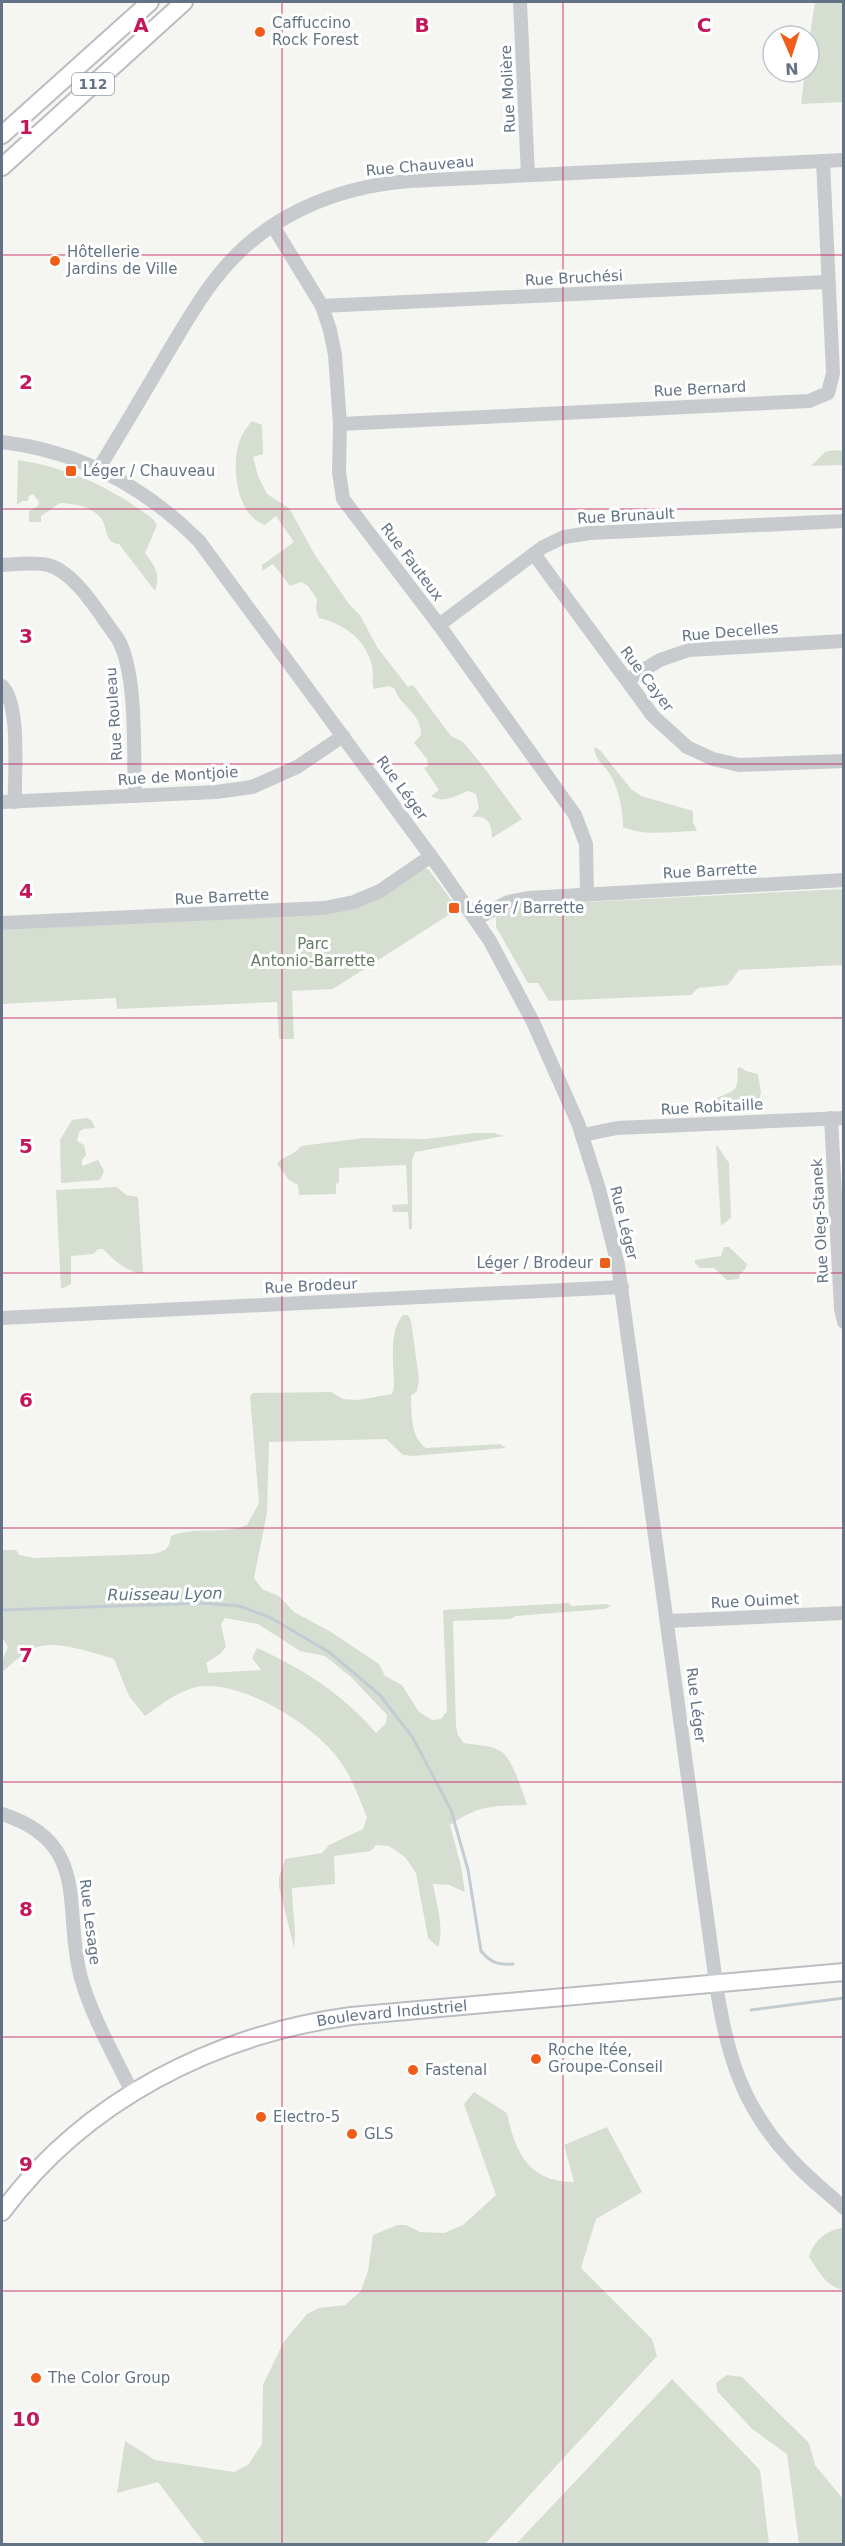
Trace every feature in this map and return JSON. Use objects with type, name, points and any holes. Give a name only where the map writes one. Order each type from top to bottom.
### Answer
[{"type":"main road","name":"112","points":[[2,135],[150,2]]},
{"type":"main road","name":"112","points":[[2,167],[184,2]]},
{"type":"main road","name":"Boulevard Industriel","points":[[2,2212],[49,2157],[89,2122],[132,2092],[214,2051],[258,2036],[303,2024],[428,2008],[843,1972]]},
{"type":"street","name":"Rue Molière","points":[[520,2],[528,175]]},
{"type":"street","name":"Rue Chauveau","points":[[99,468],[206,291],[235,257],[273,226],[312,203],[331,195],[368,186],[409,181],[843,160]]},
{"type":"street","name":"Rue Bernard","points":[[340,424],[809,401],[828,393],[833,373],[823,161]]},
{"type":"street","name":"Rue Fauteux","points":[[273,226],[322,306],[335,355],[340,424],[339,472],[343,499],[439,625],[575,815],[586,844],[587,894]]},
{"type":"street","name":"Rue Bruchési","points":[[322,306],[827,282]]},
{"type":"street","name":"Rue Léger","points":[[2,442],[67,456],[99,468],[157,503],[199,541],[476,919],[533,1022],[583,1135],[612,1236],[622,1287],[716,1983],[727,2046],[748,2100],[781,2148],[843,2208]]},
{"type":"street","name":"Rue Brunault","points":[[439,625],[553,541],[577,534],[843,521]]},
{"type":"street","name":"Rue Cayer","points":[[534,554],[662,726],[699,753],[724,762],[754,766],[843,762]]},
{"type":"street","name":"Rue Rouleau","points":[[2,565],[48,565],[66,573],[118,639],[130,671],[135,796]]},
{"type":"street","name":"Rue Decelles","points":[[627,680],[660,660],[689,650],[843,641]]},
{"type":"street","points":[[2,686],[8,692],[13,712],[8,802]]},
{"type":"street","name":"Rue de Montjoie","points":[[8,802],[216,792],[252,787],[297,767],[343,736]]},
{"type":"street","name":"Rue Barrette","points":[[2,923],[324,908],[354,902],[380,891],[431,856]]},
{"type":"street","name":"Rue Barrette","points":[[476,919],[497,906],[515,899],[843,880]]},
{"type":"street","name":"Rue Robitaille","points":[[583,1135],[621,1128],[837,1118]]},
{"type":"street","name":"Rue Oleg-Stanek","points":[[837,1118],[840,1309],[843,1322]]},
{"type":"street","name":"Rue Brodeur","points":[[2,1318],[622,1287]]},
{"type":"street","name":"Rue Ouimet","points":[[668,1622],[843,1613]]},
{"type":"street","name":"Rue Lesage","points":[[2,1814],[15,1818],[39,1833],[55,1850],[67,1872],[73,1898],[76,1952],[82,1981],[132,2092]]},
{"type":"green space","points":[[815,2],[843,2],[843,102],[801,104],[804,84],[821,84],[821,24],[812,24]]},
{"type":"green space","points":[[252,421],[262,425],[263,454],[253,457],[258,476],[267,494],[289,508],[315,555],[349,604],[360,615],[377,647],[408,687],[413,685],[451,736],[463,742],[522,819],[492,838],[488,822],[482,817],[472,817],[479,808],[476,794],[468,791],[445,799],[431,796],[439,790],[424,768],[428,766],[427,759],[414,743],[421,735],[418,721],[394,688],[388,686],[374,689],[369,656],[353,634],[337,624],[319,618],[316,610],[317,599],[308,586],[301,582],[290,586],[273,564],[262,571],[262,565],[294,542],[276,516],[265,525],[256,520],[248,512],[239,492],[236,456],[240,439]]},
{"type":"green space","points":[[843,451],[843,465],[811,466],[825,452]]},
{"type":"green space","points":[[18,460],[55,468],[90,481],[123,498],[154,520],[157,525],[145,553],[156,570],[155,591],[119,544],[111,541],[101,518],[87,508],[60,503],[41,516],[41,522],[29,522],[29,511],[38,506],[39,502],[33,494],[29,496],[28,501],[22,501],[17,505]]},
{"type":"green space","points":[[594,747],[600,750],[631,789],[641,796],[693,811],[693,822],[697,831],[650,833],[623,827],[614,782],[596,756]]},
{"type":"green space","name":"Parc Antonio-Barrette","points":[[425,868],[429,870],[458,909],[333,989],[292,991],[294,1039],[279,1039],[277,1002],[117,1009],[116,998],[2,1004],[2,930],[318,914]]},
{"type":"green space","points":[[843,889],[843,965],[739,970],[728,985],[698,988],[691,995],[549,1001],[538,983],[528,983],[496,927],[496,917],[500,913],[528,905]]},
{"type":"green space","points":[[740,1067],[758,1074],[761,1092],[759,1101],[736,1109],[712,1105],[712,1101],[735,1088],[738,1078],[737,1069]]},
{"type":"green space","points":[[87,1118],[92,1121],[95,1128],[83,1129],[79,1132],[77,1141],[84,1145],[86,1155],[82,1160],[82,1166],[98,1160],[104,1171],[100,1180],[61,1183],[60,1140],[72,1120]]},
{"type":"green space","points":[[494,1133],[504,1136],[415,1152],[412,1160],[412,1229],[409,1229],[408,1212],[393,1212],[392,1205],[408,1204],[406,1165],[339,1168],[336,1194],[299,1195],[298,1185],[289,1180],[277,1164],[301,1146],[363,1138],[426,1139]]},
{"type":"green space","points":[[716,1144],[729,1163],[731,1218],[721,1226]]},
{"type":"green space","points":[[117,1187],[126,1195],[138,1197],[143,1273],[126,1268],[103,1249],[98,1249],[93,1254],[71,1256],[71,1284],[61,1289],[56,1190]]},
{"type":"green space","points":[[724,1247],[729,1247],[747,1264],[739,1279],[727,1280],[714,1268],[700,1268],[695,1263],[695,1260],[721,1256]]},
{"type":"green space","points":[[403,1315],[408,1315],[411,1321],[419,1379],[417,1391],[411,1396],[412,1417],[414,1431],[421,1443],[426,1448],[500,1444],[506,1448],[413,1456],[403,1455],[386,1439],[269,1442],[267,1513],[254,1578],[262,1589],[279,1596],[294,1612],[331,1632],[379,1664],[385,1676],[402,1685],[419,1712],[432,1720],[441,1719],[447,1711],[443,1610],[569,1603],[571,1606],[607,1604],[611,1606],[605,1609],[516,1616],[510,1619],[453,1621],[458,1735],[464,1743],[489,1747],[502,1752],[514,1769],[527,1805],[478,1810],[450,1825],[465,1892],[449,1885],[433,1884],[441,1932],[438,1947],[428,1938],[416,1873],[405,1857],[389,1846],[376,1845],[371,1851],[334,1856],[335,1884],[292,1888],[294,1948],[279,1887],[279,1877],[285,1859],[322,1853],[329,1845],[363,1829],[367,1818],[353,1783],[342,1764],[316,1735],[297,1721],[256,1698],[235,1690],[215,1686],[190,1689],[145,1716],[129,1696],[114,1659],[73,1648],[41,1646],[24,1654],[2,1672],[2,1661],[8,1647],[2,1640],[2,1550],[16,1550],[19,1555],[35,1558],[152,1554],[166,1549],[171,1536],[180,1533],[228,1530],[247,1525],[259,1503],[250,1396],[253,1393],[331,1392],[343,1399],[358,1400],[392,1394],[394,1339],[398,1322]],"holes":[[[225,1618],[258,1624],[300,1651],[325,1656],[351,1677],[387,1715],[386,1723],[376,1733],[350,1706],[321,1684],[290,1664],[257,1648],[252,1658],[261,1670],[209,1673],[206,1663],[226,1647],[221,1624]]]},
{"type":"green space","points":[[474,2092],[507,2113],[515,2140],[527,2162],[546,2177],[559,2181],[574,2182],[564,2145],[607,2127],[642,2192],[596,2219],[581,2268],[652,2339],[657,2356],[485,2544],[205,2544],[158,2482],[117,2493],[125,2441],[155,2460],[234,2472],[248,2465],[262,2444],[263,2385],[283,2343],[307,2314],[319,2308],[345,2305],[361,2291],[368,2271],[373,2235],[397,2225],[406,2225],[420,2232],[444,2233],[463,2225],[496,2195],[464,2104]]},
{"type":"green space","points":[[844,2229],[843,2290],[827,2281],[809,2257],[821,2237]]},
{"type":"green space","points":[[727,2375],[742,2377],[809,2443],[815,2465],[843,2499],[843,2544],[799,2544],[787,2454],[752,2429],[717,2391],[716,2383]]},
{"type":"green space","points":[[672,2379],[760,2470],[769,2544],[516,2544]]},
{"type":"waterway","name":"Ruisseau Lyon","points":[[2,1610],[202,1603],[239,1606],[269,1617],[329,1652],[380,1695],[413,1738],[451,1810],[468,1870],[481,1951],[495,1962],[513,1964]]},
{"type":"waterway","points":[[751,2010],[844,1998]]},
{"type":"place","name":"Caffuccino Rock Forest","points":[[260,32]]},
{"type":"place","name":"Hôtellerie Jardins de Ville","points":[[55,261]]},
{"type":"place","name":"Léger / Chauveau","points":[[71,471]]},
{"type":"place","name":"Léger / Barrette","points":[[454,908]]},
{"type":"place","name":"Léger / Brodeur","points":[[605,1263]]},
{"type":"place","name":"Roche ltée, Groupe-Conseil","points":[[536,2059]]},
{"type":"place","name":"Fastenal","points":[[413,2070]]},
{"type":"place","name":"Electro-5","points":[[261,2117]]},
{"type":"place","name":"GLS","points":[[352,2134]]},
{"type":"place","name":"The Color Group","points":[[36,2378]]}]
